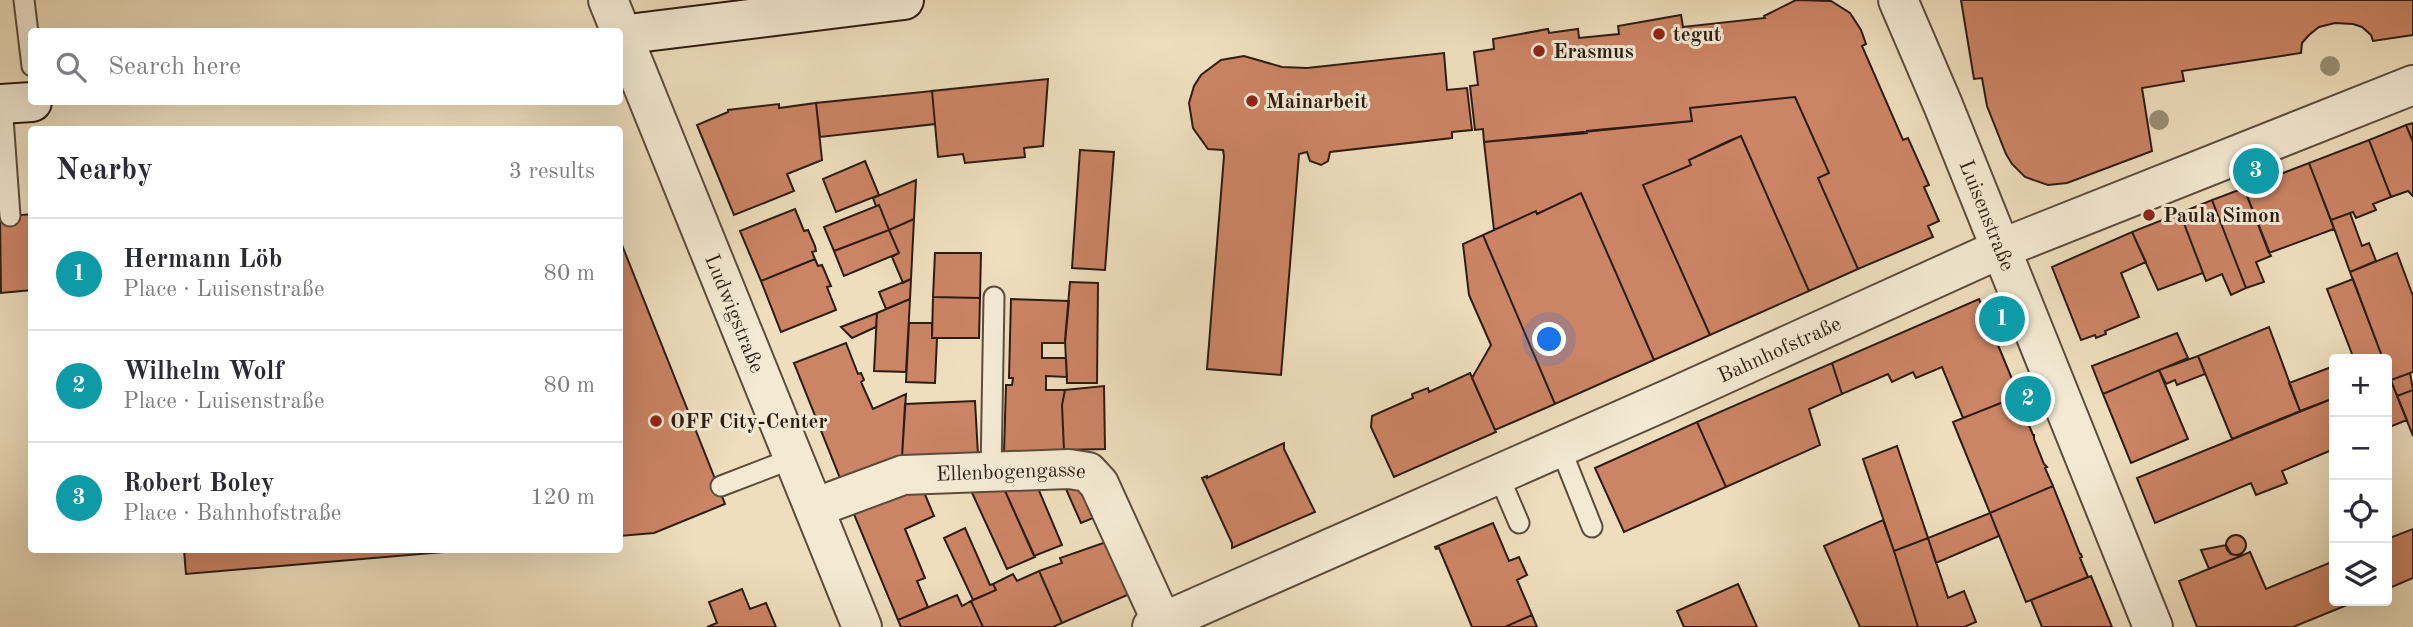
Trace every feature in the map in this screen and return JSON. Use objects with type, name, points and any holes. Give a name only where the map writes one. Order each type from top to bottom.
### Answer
[{"type":"street","name":"Ludwigstraße","points":[[608,0],[618,28]]},
{"type":"street","points":[[623,35],[904,0]]},
{"type":"street","name":"Luisenstraße","points":[[1898,0],[1943,105],[2153,627]]},
{"type":"street","name":"Ludwigstraße","points":[[623,40],[862,627]]},
{"type":"street","name":"Bahnhofstraße","points":[[1157,625],[2000,249],[2413,85]]},
{"type":"street","name":"Ellenbogengasse","points":[[814,508],[903,475],[1069,469],[1088,472],[1099,484],[1157,625]]},
{"type":"lane","points":[[24,0],[28,33]]},
{"type":"lane","points":[[10,216],[11,103]]},
{"type":"lane","points":[[991,471],[994,297]]},
{"type":"lane","points":[[1560,447],[1592,527]]},
{"type":"lane","points":[[721,486],[794,458]]},
{"type":"lane","points":[[1497,474],[1519,523]]},
{"type":"building","points":[[1796,0],[1831,1],[1850,13],[1861,30],[1866,44],[1862,46],[1903,140],[1908,138],[1929,185],[1924,187],[1939,221],[1928,226],[1933,237],[1858,269],[1818,178],[1829,173],[1795,97],[1690,108],[1692,121],[1587,133],[1484,142],[1483,129],[1475,130],[1470,86],[1478,85],[1474,52],[1494,49],[1493,39],[1548,29],[1549,33],[1578,29],[1579,38],[1619,34],[1618,26],[1681,15],[1683,27],[1765,18],[1764,16]]},
{"type":"building","points":[[1961,0],[2413,0],[2413,35],[2373,41],[2371,35],[2362,27],[2335,23],[2319,27],[2309,35],[2302,43],[2301,53],[2182,71],[2184,81],[2142,88],[2152,151],[2067,183],[2048,185],[2025,177],[2006,154],[1987,106],[1982,78],[1974,79]]},
{"type":"building","points":[[1444,53],[1447,90],[1467,88],[1472,130],[1452,132],[1452,138],[1330,152],[1328,161],[1321,165],[1310,161],[1307,152],[1299,154],[1281,375],[1207,369],[1224,156],[1223,150],[1208,149],[1193,128],[1189,103],[1194,86],[1201,75],[1221,60],[1244,56],[1282,67],[1307,68]]},
{"type":"building","points":[[1048,79],[1043,146],[1024,148],[1025,157],[965,163],[963,154],[938,157],[932,91]]},
{"type":"building","points":[[932,91],[935,124],[820,137],[816,103]]},
{"type":"building","points":[[1795,97],[1829,173],[1818,178],[1858,269],[1809,291],[1741,136],[1729,141],[1689,160],[1691,165],[1643,185],[1710,335],[1654,360],[1581,193],[1537,214],[1536,211],[1494,230],[1484,142],[1692,121],[1690,108]]},
{"type":"building","points":[[816,103],[822,160],[787,174],[794,191],[734,215],[697,125],[728,110]]},
{"type":"building","points":[[2413,123],[2413,142],[2406,125]]},
{"type":"building","points":[[2406,125],[2413,142],[2413,196],[2408,191],[2391,197],[2369,140]]},
{"type":"building","points":[[1741,136],[1809,291],[1710,335],[1643,185],[1691,165],[1689,160]]},
{"type":"building","points":[[2369,140],[2391,197],[2373,204],[2376,210],[2356,218],[2353,212],[2331,220],[2309,163]]},
{"type":"building","points":[[1080,150],[1114,152],[1105,270],[1072,268]]},
{"type":"building","points":[[865,161],[879,195],[836,212],[823,179]]},
{"type":"building","points":[[2309,163],[2334,229],[2269,253],[2244,188]]},
{"type":"building","points":[[916,180],[914,219],[889,230],[879,205],[876,206],[873,198]]},
{"type":"building","points":[[2244,188],[2271,256],[2256,262],[2264,282],[2246,288],[2212,200]]},
{"type":"building","points":[[1581,193],[1654,360],[1555,404],[1483,235]]},
{"type":"building","points":[[2212,200],[2246,288],[2231,295],[2222,274],[2206,281],[2180,213]]},
{"type":"building","points":[[879,205],[889,230],[834,251],[824,227]]},
{"type":"building","points":[[795,209],[804,231],[808,230],[815,246],[816,251],[812,252],[815,259],[761,281],[740,231]]},
{"type":"building","points":[[2180,213],[2203,273],[2158,290],[2132,232]]},
{"type":"building","points":[[2350,213],[2362,246],[2369,243],[2376,261],[2350,272],[2331,220]]},
{"type":"building","points":[[28,214],[28,290],[1,293],[0,217]]},
{"type":"building","points":[[914,219],[911,279],[903,283],[892,257],[899,253],[889,230]]},
{"type":"building","points":[[889,230],[899,253],[844,276],[834,251]]},
{"type":"building","points":[[2132,232],[2146,262],[2121,273],[2139,317],[2105,331],[2106,334],[2096,338],[2095,335],[2081,340],[2052,267]]},
{"type":"building","points":[[1483,235],[1555,404],[1495,430],[1472,378],[1491,345],[1469,295],[1463,244]]},
{"type":"building","name":"OFF City-Center","points":[[623,248],[725,504],[654,533],[623,536]]},
{"type":"building","points":[[935,253],[981,253],[980,298],[933,297]]},
{"type":"building","points":[[2397,253],[2413,296],[2413,372],[2392,380],[2392,354],[2381,354],[2350,272]]},
{"type":"building","points":[[815,259],[818,266],[822,265],[831,286],[827,287],[836,310],[781,332],[761,281]]},
{"type":"building","points":[[911,279],[910,299],[886,309],[879,292]]},
{"type":"building","points":[[2353,279],[2381,354],[2352,354],[2327,289]]},
{"type":"building","points":[[1070,282],[1098,283],[1097,383],[1067,383],[1065,340]]},
{"type":"building","points":[[933,297],[980,298],[979,338],[932,338]]},
{"type":"building","points":[[910,299],[906,372],[874,371],[877,313]]},
{"type":"building","points":[[1011,299],[1069,301],[1065,343],[1042,343],[1042,358],[1066,358],[1067,377],[1046,376],[1046,390],[1065,390],[1062,405],[1064,450],[1004,453],[1006,385],[1012,385],[1013,378],[1009,378]]},
{"type":"building","points":[[1979,299],[2019,396],[1963,418],[1942,367],[1916,378],[1913,372],[1892,382],[1888,374],[1842,394],[1832,363]]},
{"type":"building","points":[[877,313],[876,327],[852,338],[841,327]]},
{"type":"building","points":[[909,323],[932,323],[932,338],[937,338],[935,383],[906,382]]},
{"type":"building","points":[[2269,327],[2300,411],[2232,439],[2198,356]]},
{"type":"building","points":[[2177,333],[2188,358],[2103,394],[2092,366]]},
{"type":"building","points":[[846,343],[858,374],[861,373],[864,380],[861,382],[873,409],[906,394],[902,457],[840,478],[794,363]]},
{"type":"building","points":[[2198,356],[2205,374],[2177,385],[2175,380],[2166,384],[2159,370]]},
{"type":"building","points":[[1832,363],[1842,394],[1809,409],[1820,445],[1726,487],[1697,422]]},
{"type":"building","points":[[2329,368],[2329,400],[2300,411],[2289,383]]},
{"type":"building","points":[[2159,370],[2188,439],[2131,463],[2103,394]]},
{"type":"building","points":[[1470,373],[1496,432],[1394,477],[1371,427],[1372,416],[1413,398],[1412,394],[1428,388],[1429,392]]},
{"type":"building","points":[[2410,373],[2413,390],[2397,396],[2392,380]]},
{"type":"building","points":[[2392,383],[2407,420],[2392,426]]},
{"type":"building","points":[[1104,386],[1105,449],[1064,450],[1062,405],[1065,390]]},
{"type":"building","points":[[2413,390],[2413,436],[2397,396]]},
{"type":"building","points":[[2018,396],[2053,486],[1990,513],[1953,422]]},
{"type":"building","points":[[2329,400],[2329,451],[2282,471],[2287,483],[2256,495],[2251,483],[2155,523],[2137,478]]},
{"type":"building","points":[[975,401],[978,455],[902,457],[905,404]]},
{"type":"building","points":[[1697,422],[1726,487],[1624,532],[1595,468]]},
{"type":"building","points":[[1284,443],[1284,449],[1315,512],[1232,548],[1202,478]]},
{"type":"building","points":[[1897,446],[1928,538],[1894,551],[1863,459]]},
{"type":"building","points":[[1062,480],[1086,489],[1098,516],[1081,523]]},
{"type":"building","points":[[1035,481],[1062,545],[1034,556],[1001,482]]},
{"type":"building","points":[[1001,482],[1035,557],[1007,569],[968,484]]},
{"type":"building","points":[[921,485],[934,516],[905,529],[925,578],[917,581],[928,607],[898,620],[851,507]]},
{"type":"building","points":[[2053,486],[2088,577],[2026,602],[1990,513]]},
{"type":"building","points":[[1990,513],[1999,536],[1936,563],[1928,538]]},
{"type":"building","points":[[1883,520],[1918,627],[1860,627],[1824,546]]},
{"type":"building","points":[[1493,523],[1509,561],[1519,557],[1527,575],[1517,580],[1532,615],[1505,627],[1472,627],[1439,548],[1435,547]]},
{"type":"building","points":[[965,528],[990,585],[993,584],[996,590],[973,600],[944,538]]},
{"type":"building","points":[[2413,529],[2413,578],[2392,587],[2392,543],[2392,537]]},
{"type":"building","points":[[2236,535],[2243,538],[2246,545],[2243,552],[2236,555],[2229,552],[2226,545],[2229,538]]},
{"type":"building","points":[[1928,538],[1948,598],[1964,591],[1976,622],[1964,627],[1918,627],[1894,551]]},
{"type":"building","points":[[1109,541],[1132,593],[1062,623],[1039,571],[1062,563],[1060,558]]},
{"type":"building","points":[[2226,545],[2231,554],[2241,556],[2209,569],[2201,550]]},
{"type":"building","points":[[2250,552],[2266,589],[2329,563],[2329,606],[2345,606],[2293,627],[2197,627],[2179,581]]},
{"type":"building","points":[[184,553],[432,553],[186,574]]},
{"type":"building","points":[[1039,571],[1062,623],[1053,627],[983,627],[971,601],[996,590],[993,584],[1013,574],[1017,581]]},
{"type":"building","points":[[2091,576],[2112,627],[2042,627],[2031,600]]},
{"type":"building","points":[[1738,584],[1757,627],[1684,627],[1677,611]]},
{"type":"building","points":[[742,589],[750,609],[766,603],[776,627],[707,627],[717,623],[709,602]]},
{"type":"building","points":[[957,595],[962,606],[971,601],[983,627],[901,627],[898,620]]},
{"type":"building","points":[[1532,615],[1537,627],[1505,627]]},
{"type":"place","name":"tegut","points":[[1659,34]]},
{"type":"place","name":"Erasmus","points":[[1539,51]]},
{"type":"place","name":"Mainarbeit","points":[[1252,101]]},
{"type":"place","name":"Robert Boley","points":[[2256,171]]},
{"type":"place","name":"Paula Simon","points":[[2149,215]]},
{"type":"place","name":"Hermann Löb","points":[[2002,319]]},
{"type":"place","name":"Wilhelm Wolf","points":[[2028,399]]},
{"type":"place","name":"OFF City-Center","points":[[656,421]]}]
